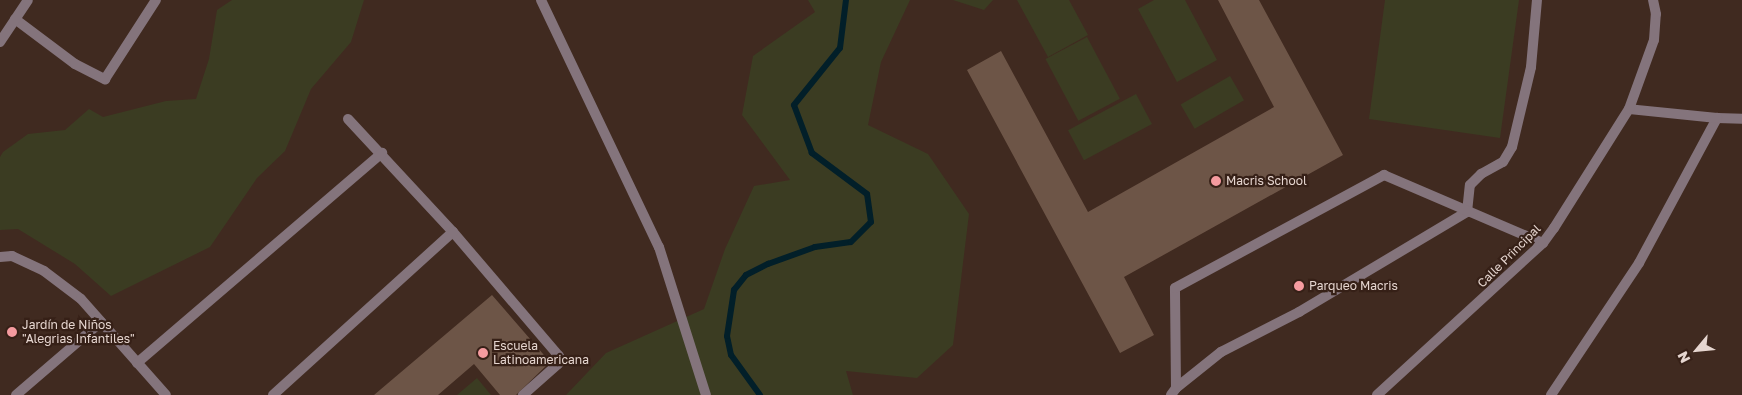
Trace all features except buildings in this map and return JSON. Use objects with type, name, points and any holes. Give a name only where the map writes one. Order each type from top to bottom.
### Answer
[{"type":"street","points":[[0,42],[28,0]]},
{"type":"street","points":[[15,19],[75,64],[105,78],[156,0]]},
{"type":"street","points":[[541,0],[659,247],[706,395]]},
{"type":"street","points":[[1467,212],[1470,185],[1481,174],[1503,162],[1512,147],[1530,67],[1537,0]]},
{"type":"street","name":"Calle Principal","points":[[1377,395],[1543,243],[1629,109],[1654,40],[1656,14],[1653,0]]},
{"type":"street","points":[[1629,109],[1742,120]]},
{"type":"street","points":[[1551,395],[1639,263],[1717,118]]},
{"type":"street","points":[[348,119],[382,153],[453,232],[559,356],[558,364],[523,395]]},
{"type":"street","points":[[137,363],[382,153]]},
{"type":"street","points":[[1173,392],[1175,288],[1384,175],[1543,243]]},
{"type":"street","points":[[1173,392],[1221,352],[1299,312],[1467,212]]},
{"type":"street","points":[[273,395],[453,232]]},
{"type":"street","points":[[0,257],[12,256],[44,271],[81,299],[166,395]]},
{"type":"street","points":[[16,395],[102,322]]},
{"type":"green space","points":[[232,0],[364,0],[351,42],[311,89],[285,151],[257,178],[210,247],[111,296],[75,264],[18,229],[0,230],[0,157],[3,152],[28,134],[65,130],[89,109],[103,117],[166,101],[196,99],[209,59],[217,10]]},
{"type":"green space","points":[[808,0],[910,0],[881,62],[868,125],[928,154],[969,214],[953,345],[917,378],[846,371],[853,395],[566,395],[606,353],[704,309],[725,249],[754,186],[790,180],[742,115],[753,56],[815,12]]},
{"type":"green space","points":[[953,0],[993,0],[984,10]]},
{"type":"green space","points":[[1017,0],[1069,0],[1088,35],[1048,57]]},
{"type":"green space","points":[[1154,0],[1185,0],[1217,60],[1177,82],[1138,9]]},
{"type":"green space","points":[[1385,0],[1519,0],[1500,138],[1369,119]]},
{"type":"green space","points":[[1087,37],[1120,99],[1078,121],[1046,59]]},
{"type":"green space","points":[[1230,76],[1244,100],[1195,129],[1181,104]]},
{"type":"green space","points":[[1136,94],[1152,124],[1084,160],[1068,130]]},
{"type":"green space","points":[[477,378],[491,395],[457,395]]},
{"type":"waterway","points":[[760,395],[731,355],[727,336],[734,290],[746,275],[768,264],[815,247],[851,242],[871,222],[867,194],[812,153],[794,105],[840,48],[846,0]]},
{"type":"place","name":"Macris School","points":[[1216,181]]},
{"type":"place","name":"Parqueo Macris","points":[[1299,286]]},
{"type":"place","name":"Jardín de Niños \"Alegrias Infantiles\"","points":[[12,332]]},
{"type":"place","name":"Escuela Latinoamericana","points":[[483,353]]}]
